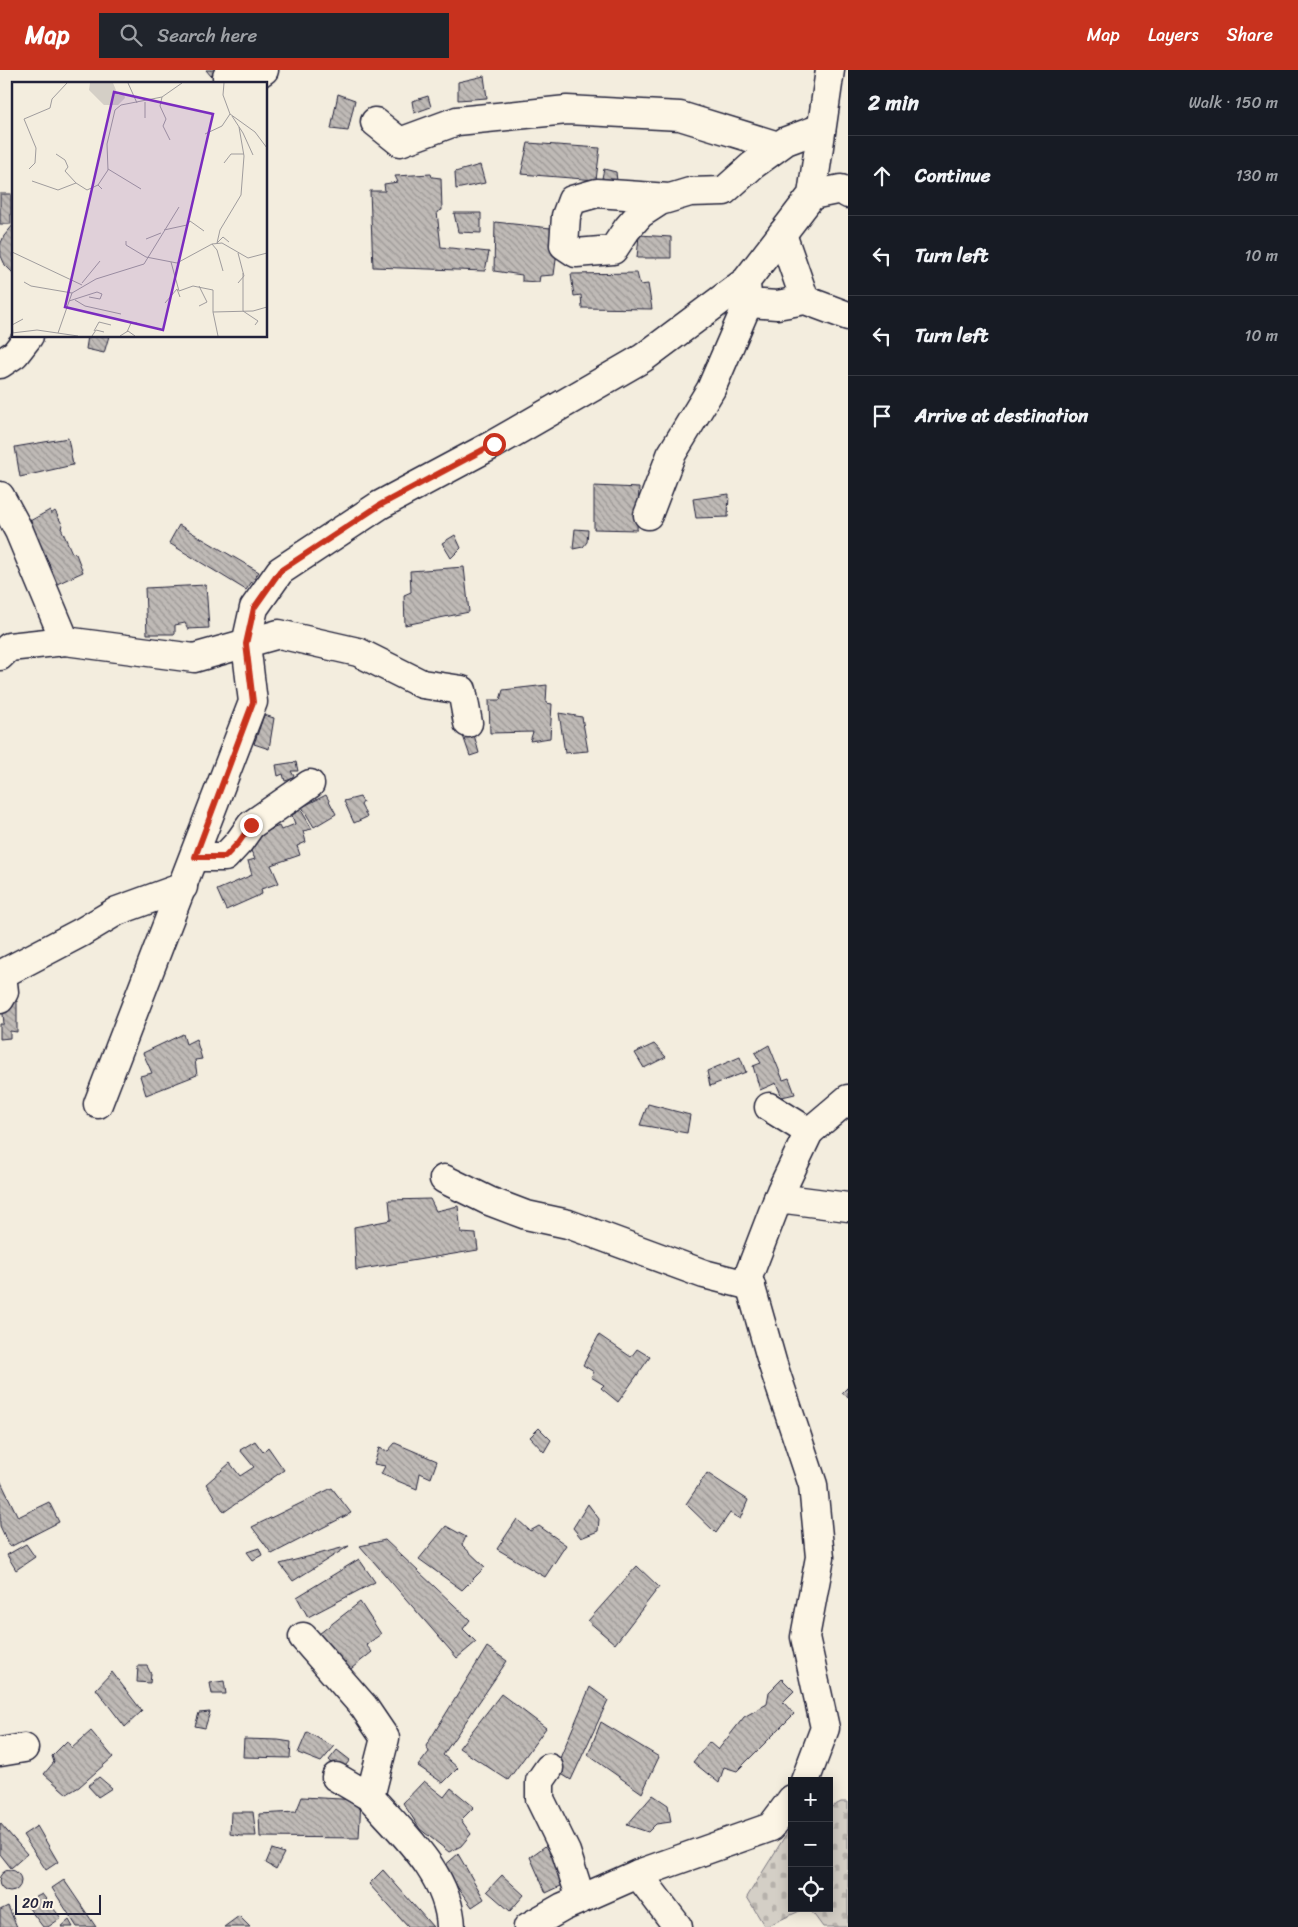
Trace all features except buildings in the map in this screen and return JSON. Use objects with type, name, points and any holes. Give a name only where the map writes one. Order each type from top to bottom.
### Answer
[{"type":"street","points":[[227,77],[251,79],[264,70]]},
{"type":"street","points":[[648,515],[671,455],[711,389],[747,292],[782,234],[812,195],[830,70]]},
{"type":"street","points":[[375,122],[400,142],[456,121],[567,110],[680,116],[778,146]]},
{"type":"street","points":[[668,198],[690,192],[724,191],[778,146],[786,141],[822,128]]},
{"type":"street","points":[[812,195],[841,189],[848,194]]},
{"type":"street","points":[[782,234],[806,300]]},
{"type":"street","points":[[747,292],[776,305],[806,300],[848,316]]},
{"type":"street","points":[[98,1104],[195,857],[253,702],[246,644],[254,608],[280,571],[380,505],[494,444],[643,358],[747,292]]},
{"type":"street","points":[[0,364],[15,354],[27,338]]},
{"type":"street","points":[[0,496],[18,531],[65,640]]},
{"type":"street","points":[[0,656],[9,647],[65,640],[194,658],[279,634],[358,652],[422,684],[462,690],[468,722]]},
{"type":"street","points":[[195,857],[225,857],[251,825],[310,784]]},
{"type":"street","points":[[0,999],[4,992],[2,974],[82,932],[117,911],[183,887]]},
{"type":"street","points":[[807,1777],[825,1728],[805,1637],[820,1557],[813,1485],[773,1365],[748,1277],[778,1198],[809,1132],[848,1099]]},
{"type":"street","points":[[769,1107],[809,1132]]},
{"type":"street","points":[[444,1179],[489,1202],[516,1212],[568,1224],[704,1274],[751,1286]]},
{"type":"street","points":[[778,1198],[848,1208]]},
{"type":"street","points":[[303,1637],[364,1707],[384,1738],[370,1797]]},
{"type":"street","points":[[549,1768],[540,1781],[540,1800],[566,1852],[581,1899]]},
{"type":"street","points":[[336,1777],[370,1797],[436,1876],[446,1897],[451,1927]]},
{"type":"street","points":[[528,1927],[581,1899],[638,1874],[772,1827],[788,1805]]},
{"type":"street","points":[[638,1874],[678,1927]]},
{"type":"green space","points":[[841,1802],[848,1802],[848,1927],[823,1927],[812,1912],[833,1912],[833,1806]]},
{"type":"green space","points":[[788,1831],[788,1912],[797,1912],[765,1927],[747,1897]]},
{"type":"route","points":[[251,825],[225,857],[195,857],[253,702],[246,644],[254,608],[280,571],[380,505],[494,444]]}]
